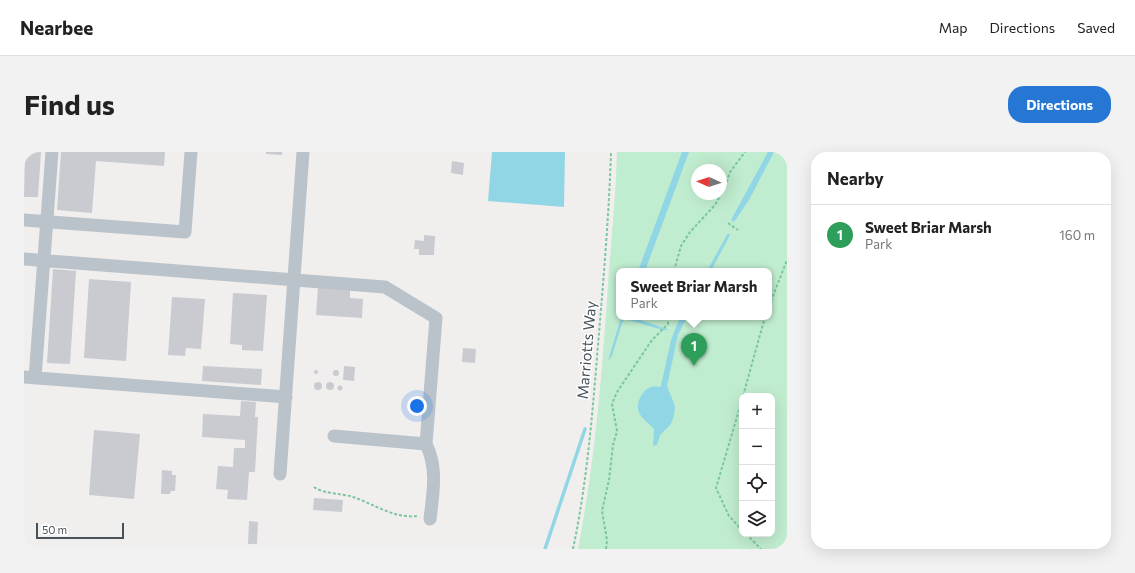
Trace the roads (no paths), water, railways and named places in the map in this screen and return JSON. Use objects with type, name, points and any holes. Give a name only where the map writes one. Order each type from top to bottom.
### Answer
[{"type":"lane","points":[[52,152],[44,260],[29,378],[286,397]]},
{"type":"lane","points":[[24,220],[185,232],[191,152]]},
{"type":"lane","points":[[280,474],[303,152]]},
{"type":"lane","points":[[24,259],[385,287],[436,318],[426,444],[431,454],[434,474],[431,516]]},
{"type":"lane","points":[[334,436],[426,444]]},
{"type":"water","points":[[492,152],[565,152],[564,207],[488,201]]},
{"type":"water","points":[[682,152],[689,152],[646,268],[639,268]]},
{"type":"water","points":[[768,152],[774,152],[749,200],[734,222],[731,220]]},
{"type":"water","points":[[728,233],[730,235],[713,268],[709,268]]},
{"type":"water","points":[[620,320],[624,320],[612,356],[608,361]]},
{"type":"water","points":[[628,320],[641,320],[669,330],[663,330]]},
{"type":"water","points":[[679,320],[686,320],[678,335],[667,386],[675,407],[674,415],[671,424],[660,435],[657,445],[653,446],[654,429],[640,415],[638,404],[641,396],[647,389],[655,386],[661,386],[671,340]]},
{"type":"waterway","points":[[545,549],[585,429]]},
{"type":"place","name":"Sweet Briar Marsh","points":[[694,366]]}]
